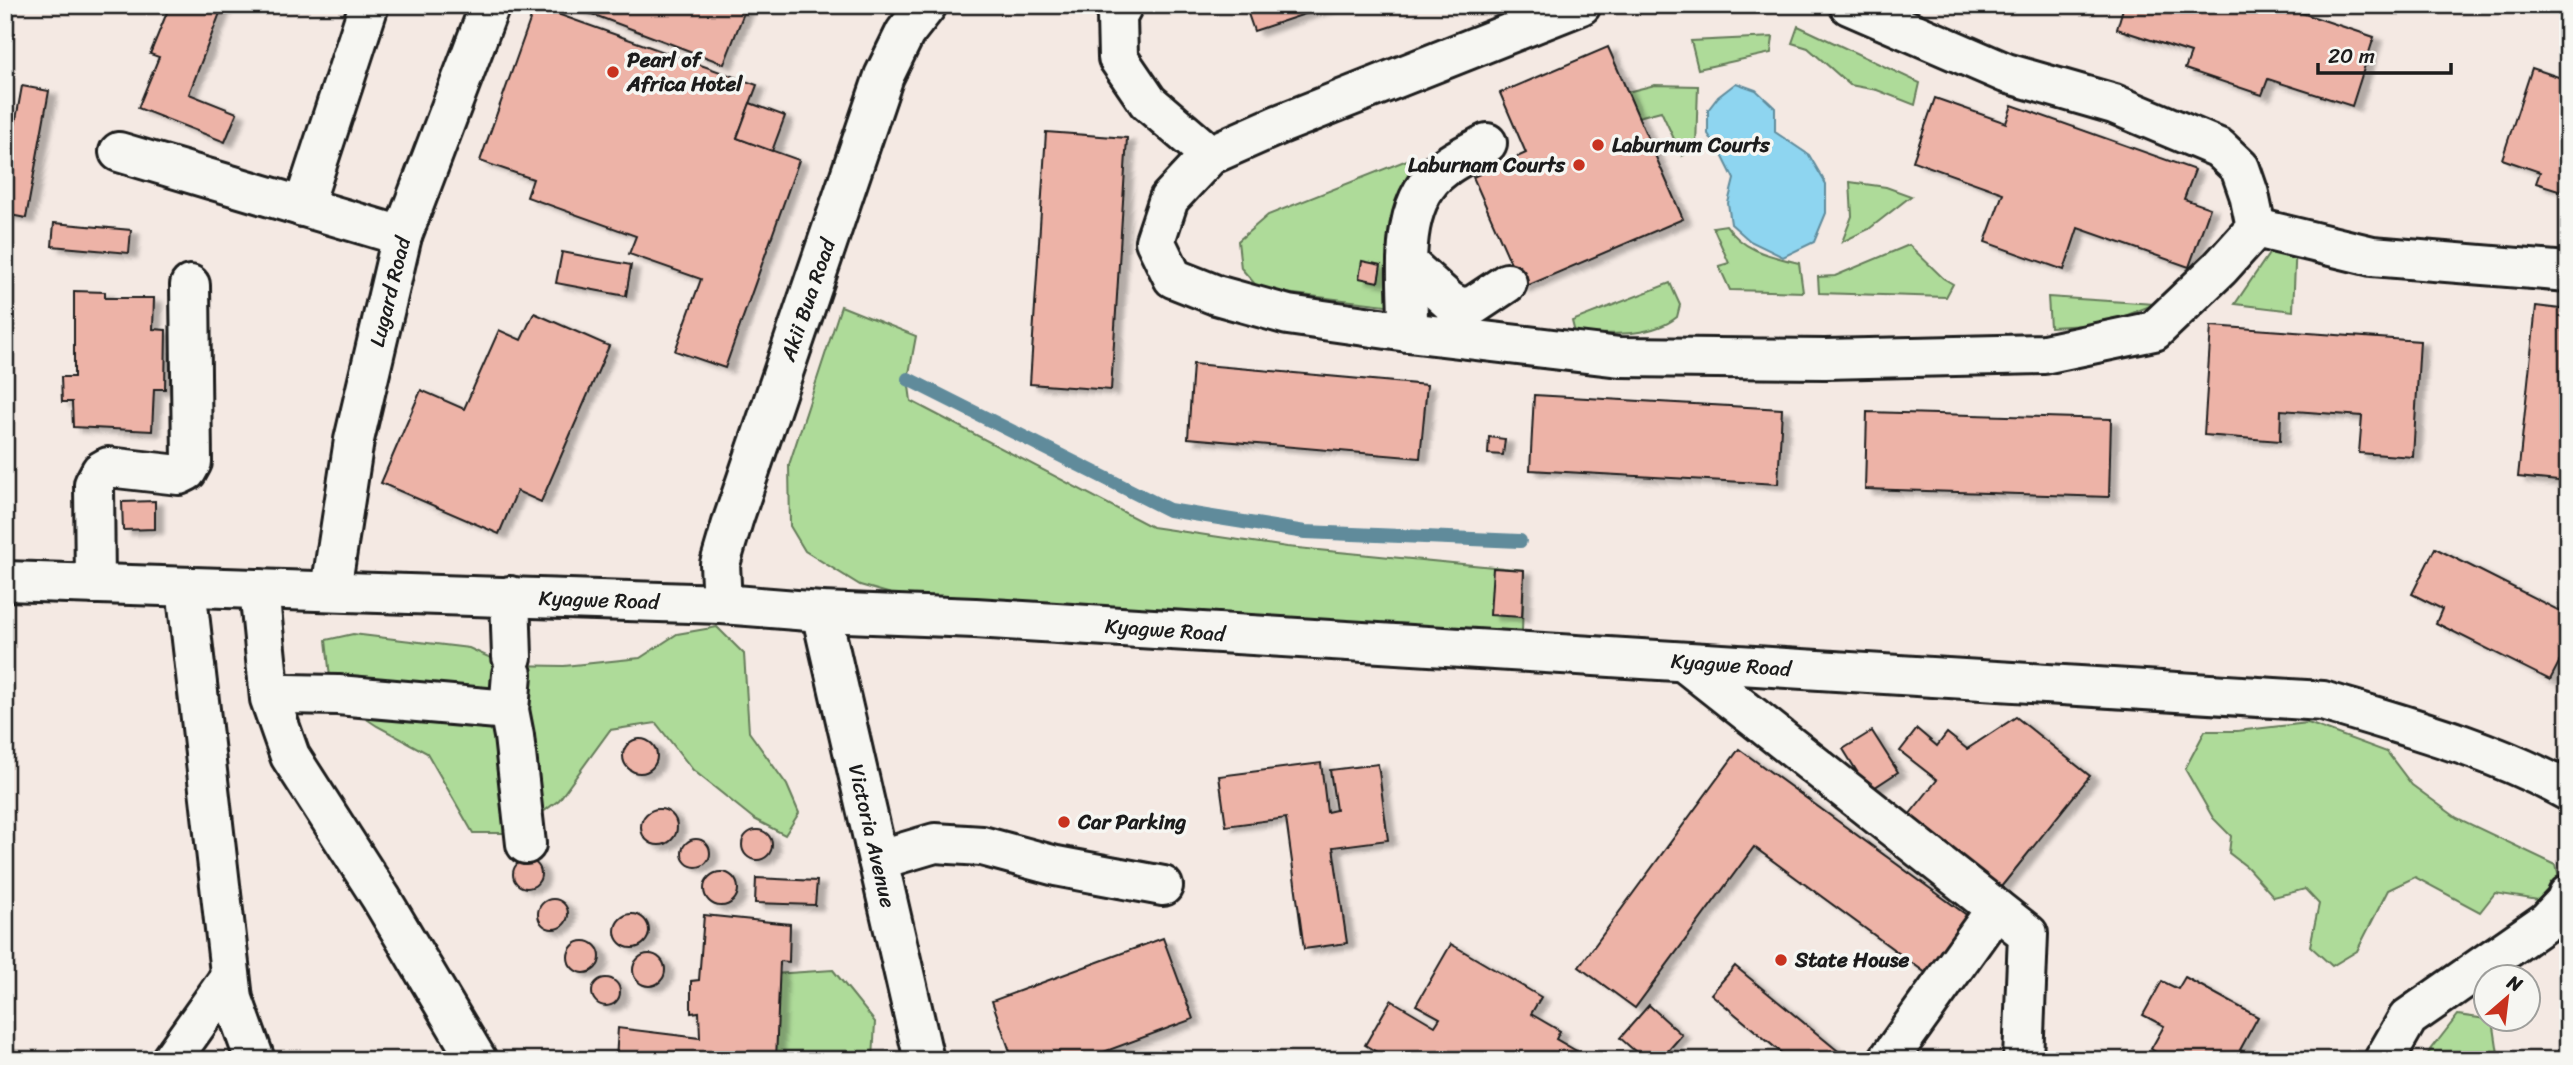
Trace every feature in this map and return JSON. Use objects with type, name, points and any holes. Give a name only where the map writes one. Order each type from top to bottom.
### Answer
[{"type":"street","points":[[303,207],[369,5]]},
{"type":"street","name":"Lugard Road","points":[[331,590],[354,440],[402,236],[490,5]]},
{"type":"street","name":"Akii Bua Road","points":[[722,604],[720,564],[726,542],[884,76],[905,33],[927,5]]},
{"type":"street","points":[[1123,5],[1117,16],[1118,58],[1148,102],[1210,155]]},
{"type":"street","points":[[1581,5],[1278,125],[1210,155],[1169,199],[1155,241],[1173,278],[1216,295],[1288,315],[1620,357],[1825,359],[2044,354],[2154,331],[2220,268],[2256,228]]},
{"type":"street","points":[[1849,5],[2006,73],[2114,104],[2219,148],[2240,168],[2256,228]]},
{"type":"street","points":[[1408,332],[1407,239],[1420,192],[1442,169],[1487,143]]},
{"type":"street","points":[[118,152],[402,236]]},
{"type":"street","points":[[2256,228],[2372,256],[2568,272]]},
{"type":"street","points":[[1407,263],[1449,301],[1461,308],[1474,305],[1507,283]]},
{"type":"street","points":[[95,584],[94,484],[100,471],[108,467],[179,475],[187,471],[192,462],[190,285]]},
{"type":"street","name":"Kyagwe Road","points":[[5,581],[722,604],[2323,701],[2421,730],[2529,769],[2568,791]]},
{"type":"street","points":[[186,587],[233,999],[255,1060]]},
{"type":"street","points":[[259,589],[270,699],[290,756],[381,898],[477,1060]]},
{"type":"street","points":[[510,596],[514,736],[526,844]]},
{"type":"street","name":"Victoria Avenue","points":[[821,612],[924,1060]]},
{"type":"street","points":[[1684,662],[2028,934],[2023,1060]]},
{"type":"street","points":[[287,694],[338,695],[511,680]]},
{"type":"street","points":[[878,860],[935,843],[982,846],[1056,866],[1163,886]]},
{"type":"street","points":[[2384,1060],[2408,1018],[2547,921],[2568,895]]},
{"type":"street","points":[[1888,1060],[1996,909]]},
{"type":"street","points":[[171,1060],[230,977]]},
{"type":"green space","points":[[1798,26],[1920,83],[1915,105],[1877,90],[1850,85],[1808,48],[1792,43]]},
{"type":"green space","points":[[1773,37],[1771,53],[1698,69],[1691,41]]},
{"type":"green space","points":[[1655,85],[1698,86],[1696,147],[1682,156],[1661,111],[1638,117],[1627,92]]},
{"type":"green space","points":[[1412,158],[1394,306],[1260,290],[1241,268],[1238,241],[1268,215]]},
{"type":"green space","points":[[1850,182],[1886,187],[1911,196],[1869,229],[1842,242],[1852,216]]},
{"type":"green space","points":[[1726,225],[1749,247],[1799,263],[1803,292],[1730,290],[1719,266],[1729,263],[1713,227]]},
{"type":"green space","points":[[2279,239],[2296,242],[2293,311],[2235,304]]},
{"type":"green space","points":[[1909,245],[1943,278],[1953,284],[1946,297],[1819,293],[1818,277],[1835,276]]},
{"type":"green space","points":[[1670,283],[1680,305],[1677,317],[1667,324],[1642,332],[1575,333],[1572,321]]},
{"type":"green space","points":[[2048,297],[2155,304],[2105,324],[2050,327]]},
{"type":"green space","points":[[841,306],[916,336],[908,379],[911,401],[1152,527],[1287,547],[1524,570],[1522,632],[975,618],[860,585],[805,551],[790,526],[789,465]]},
{"type":"green space","points":[[717,627],[744,654],[749,732],[787,785],[799,813],[785,835],[754,819],[693,770],[656,723],[610,730],[559,800],[515,833],[473,833],[427,753],[377,726],[332,696],[326,640],[353,634],[469,648],[506,665],[564,666],[640,658],[677,634]]},
{"type":"green space","points":[[2308,723],[2387,752],[2412,785],[2457,818],[2556,865],[2561,886],[2538,900],[2495,893],[2480,912],[2415,877],[2388,890],[2357,951],[2332,966],[2310,946],[2319,904],[2305,889],[2274,897],[2247,867],[2229,853],[2231,836],[2213,818],[2185,769],[2205,731],[2237,731]]},
{"type":"green space","points":[[833,970],[875,1022],[873,1060],[759,1060],[759,975]]},
{"type":"green space","points":[[2458,1015],[2472,1017],[2472,1034],[2495,1034],[2499,1060],[2423,1060]]},
{"type":"water","points":[[1736,83],[1756,90],[1775,108],[1775,132],[1809,155],[1826,184],[1826,213],[1814,242],[1783,257],[1750,241],[1731,224],[1728,203],[1734,179],[1708,134],[1708,110],[1718,97]]},
{"type":"building","points":[[170,5],[223,5],[189,94],[237,113],[225,142],[138,108],[159,57],[150,54]]},
{"type":"building","points":[[568,5],[747,5],[724,64]]},
{"type":"building","points":[[1245,5],[1332,5],[1254,31]]},
{"type":"building","points":[[2124,5],[2278,5],[2374,37],[2352,106],[2268,79],[2262,95],[2185,69],[2191,53],[2117,29]]},
{"type":"building","points":[[535,6],[757,85],[737,138],[799,160],[725,368],[675,351],[701,279],[629,254],[636,236],[527,197],[533,179],[480,161]]},
{"type":"building","name":"Laburnam Courts","points":[[1608,47],[1683,219],[1522,288],[1473,177],[1526,153],[1500,93]]},
{"type":"building","points":[[2532,68],[2567,80],[2568,77],[2568,193],[2536,183],[2540,172],[2502,159]]},
{"type":"building","points":[[22,86],[49,91],[26,218],[5,214],[5,169],[7,170]]},
{"type":"building","points":[[1935,98],[2006,123],[2012,105],[2195,170],[2184,199],[2210,208],[2189,267],[2078,228],[2064,270],[1985,242],[2003,193],[1913,161]]},
{"type":"building","points":[[750,103],[785,116],[772,151],[737,138]]},
{"type":"building","points":[[1046,132],[1127,138],[1111,390],[1030,384]]},
{"type":"building","points":[[54,223],[131,230],[129,253],[52,246]]},
{"type":"building","points":[[562,252],[631,265],[626,296],[556,283]]},
{"type":"building","points":[[1362,261],[1381,265],[1378,282],[1359,278]]},
{"type":"building","points":[[74,291],[105,292],[105,298],[154,298],[153,329],[166,330],[165,389],[154,389],[152,431],[73,427],[72,402],[62,402],[61,377],[74,377]]},
{"type":"building","points":[[2536,306],[2568,310],[2568,482],[2518,477]]},
{"type":"building","points":[[534,313],[609,346],[541,502],[517,491],[499,534],[381,483],[421,390],[464,409],[499,330],[521,340]]},
{"type":"building","points":[[2211,326],[2420,341],[2413,457],[2359,453],[2362,416],[2281,410],[2280,441],[2204,435]]},
{"type":"building","points":[[1193,364],[1427,385],[1420,458],[1188,438]]},
{"type":"building","points":[[1534,395],[1782,409],[1778,484],[1530,470]]},
{"type":"building","points":[[1867,412],[2111,419],[2109,497],[1865,489]]},
{"type":"building","points":[[1489,437],[1505,439],[1503,455],[1488,454]]},
{"type":"building","points":[[155,501],[155,529],[123,530],[122,502]]},
{"type":"building","points":[[2435,548],[2568,615],[2568,645],[2550,680],[2436,623],[2442,609],[2412,594]]},
{"type":"building","points":[[1493,568],[1524,570],[1522,617],[1490,615]]},
{"type":"building","points":[[2016,717],[2090,776],[2001,887],[1909,815],[1937,780],[1900,751],[1917,729],[1937,746],[1947,733],[1967,749]]},
{"type":"building","points":[[1872,731],[1898,772],[1869,791],[1843,749]]},
{"type":"building","points":[[640,739],[652,744],[657,756],[652,768],[640,773],[628,768],[623,756],[628,744]]},
{"type":"building","points":[[1739,749],[1972,919],[1930,976],[1754,847],[1635,1008],[1579,967]]},
{"type":"building","points":[[1321,763],[1327,812],[1336,810],[1330,770],[1378,764],[1388,840],[1333,847],[1347,943],[1304,949],[1286,818],[1226,826],[1219,776]]},
{"type":"building","points":[[659,809],[672,814],[677,827],[672,840],[659,845],[646,840],[641,827],[646,814]]},
{"type":"building","points":[[757,830],[768,834],[772,845],[768,856],[757,860],[746,856],[742,845],[746,834]]},
{"type":"building","points":[[696,839],[706,843],[710,853],[706,863],[696,867],[686,863],[682,853],[686,843]]},
{"type":"building","points":[[527,860],[537,864],[541,874],[537,884],[527,888],[517,884],[513,874],[517,864]]},
{"type":"building","points":[[721,872],[733,877],[738,889],[733,901],[721,906],[709,901],[704,889],[709,877]]},
{"type":"building","points":[[756,878],[817,881],[815,905],[755,903]]},
{"type":"building","points":[[553,899],[563,904],[568,914],[563,924],[553,929],[543,924],[538,914],[543,904]]},
{"type":"building","points":[[632,914],[644,919],[649,931],[644,943],[632,948],[620,943],[615,931],[620,919]]},
{"type":"building","points":[[704,915],[790,924],[789,962],[780,961],[776,1060],[616,1060],[618,1028],[700,1038],[699,1012],[691,1013],[691,981],[699,980]]},
{"type":"building","points":[[1163,938],[1193,1019],[1082,1060],[1013,1060],[992,1001]]},
{"type":"building","points":[[584,941],[595,946],[600,957],[595,968],[584,973],[573,968],[568,957],[573,946]]},
{"type":"building","points":[[1451,944],[1541,997],[1531,1014],[1560,1031],[1556,1039],[1592,1060],[1390,1060],[1365,1045],[1391,1000],[1435,1026],[1440,1018],[1416,1005]]},
{"type":"building","points":[[649,954],[660,959],[665,970],[660,981],[649,986],[638,981],[633,970],[638,959]]},
{"type":"building","points":[[1735,966],[1849,1060],[1790,1060],[1711,994]]},
{"type":"building","points":[[2185,977],[2258,1017],[2240,1050],[2257,1060],[2169,1060],[2151,1049],[2164,1026],[2143,1015],[2162,981],[2178,989]]},
{"type":"building","points":[[606,978],[616,982],[620,992],[616,1002],[606,1006],[596,1002],[592,992],[596,982]]},
{"type":"building","points":[[1649,1005],[1682,1035],[1660,1060],[1645,1060],[1620,1038]]},
{"type":"waterway","points":[[908,379],[1169,510],[1305,532],[1520,541]]},
{"type":"place","name":"Pearl of Africa Hotel","points":[[613,72]]},
{"type":"place","name":"Laburnum Courts","points":[[1598,145]]},
{"type":"place","name":"Laburnam Courts","points":[[1579,165]]},
{"type":"place","name":"Car Parking","points":[[1064,822]]},
{"type":"place","name":"State House","points":[[1781,960]]}]
